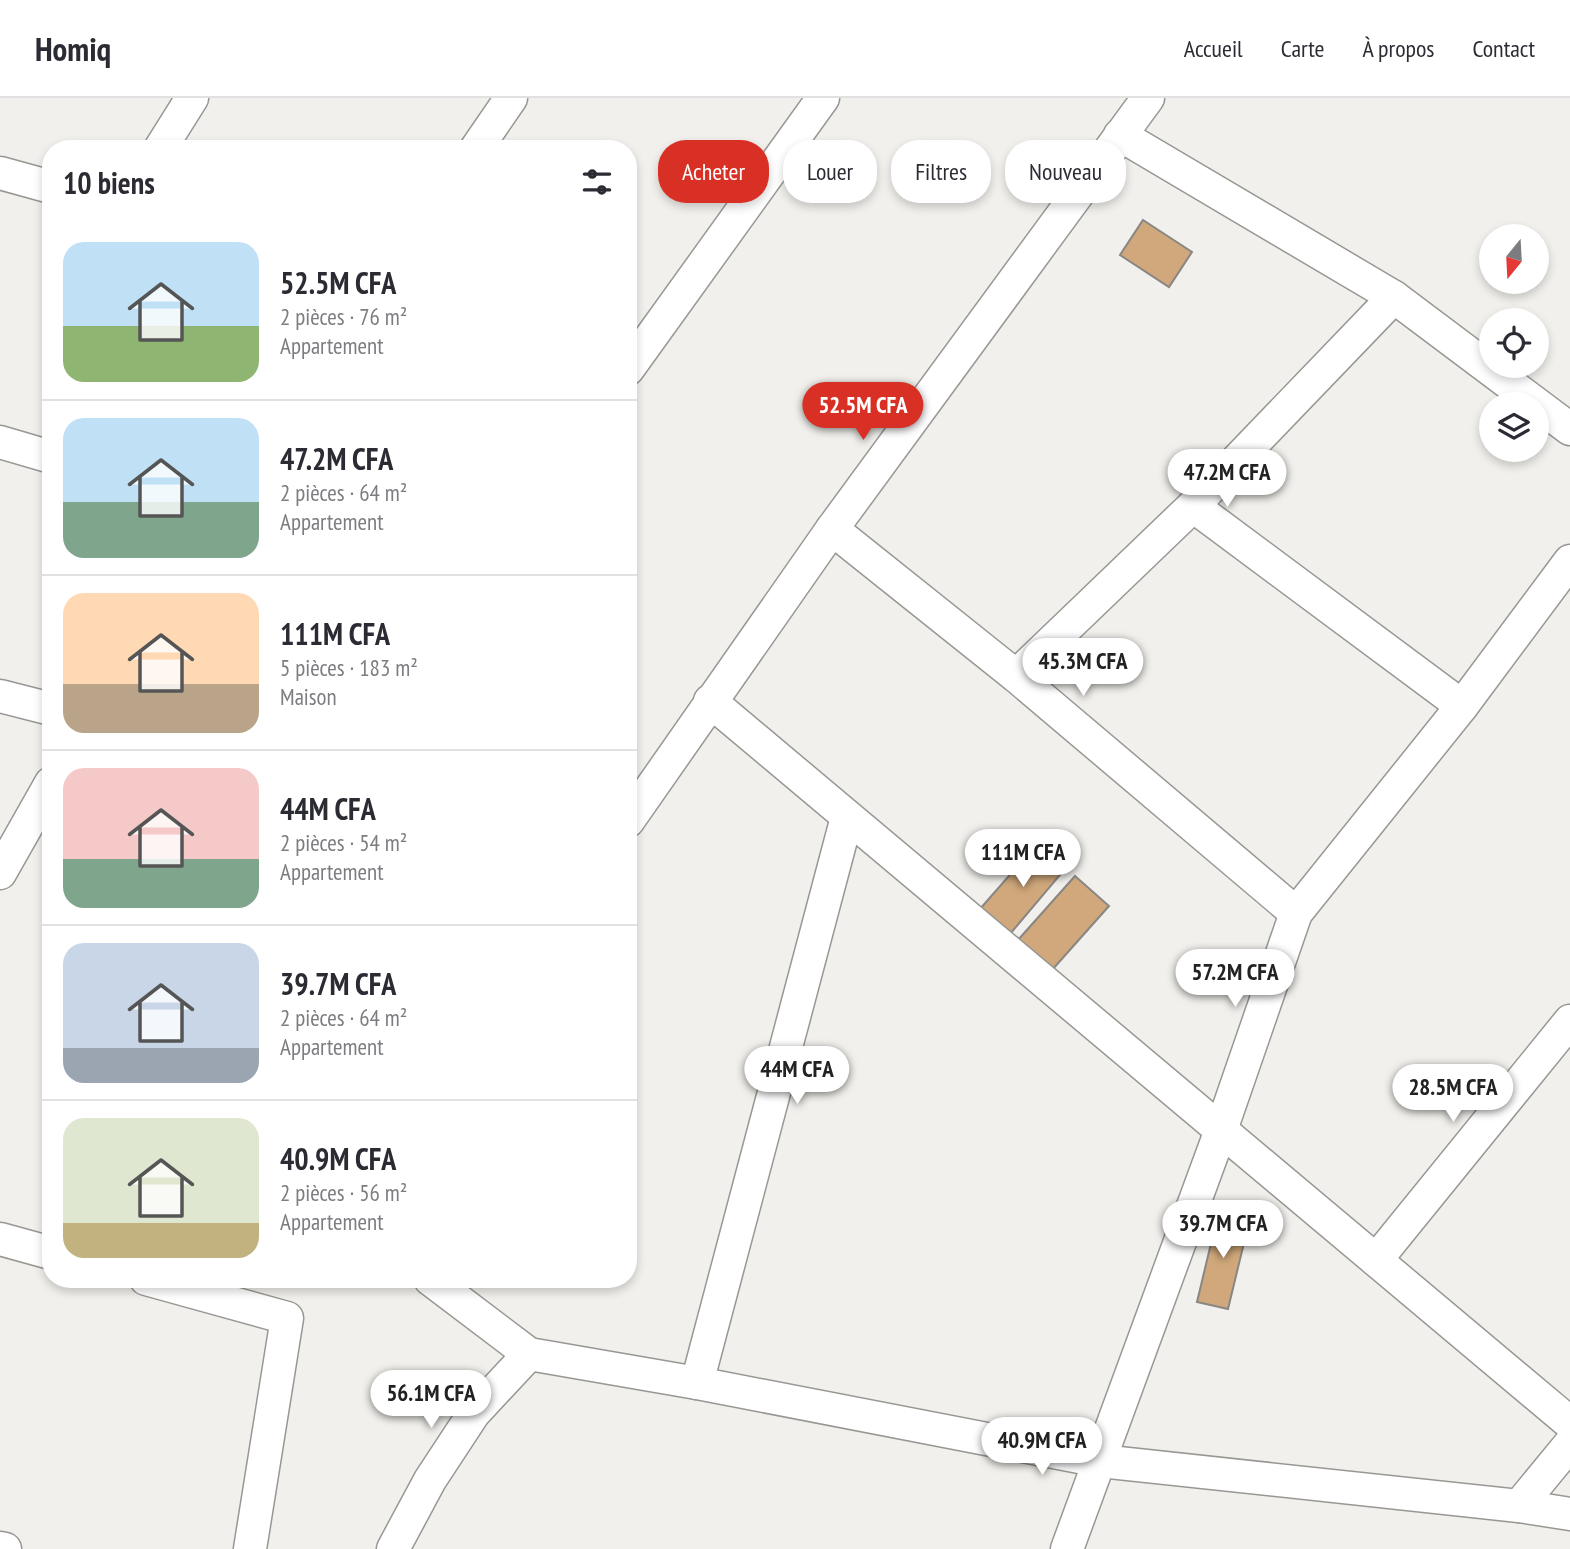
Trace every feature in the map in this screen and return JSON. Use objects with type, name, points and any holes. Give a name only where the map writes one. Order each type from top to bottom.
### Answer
[{"type":"street","points":[[166,140],[192,98]]},
{"type":"street","points":[[482,140],[511,98]]},
{"type":"street","points":[[637,356],[823,98]]},
{"type":"street","points":[[637,807],[832,529],[1149,98]]},
{"type":"street","points":[[1120,135],[1394,297],[1570,429]]},
{"type":"street","points":[[0,173],[42,185]]},
{"type":"street","points":[[1016,676],[1193,506],[1394,297]]},
{"type":"street","points":[[0,442],[42,454]]},
{"type":"street","points":[[1193,506],[1462,706]]},
{"type":"street","points":[[832,529],[1016,676],[1296,913]]},
{"type":"street","points":[[1067,1549],[1221,1130],[1296,913],[1462,706],[1570,561]]},
{"type":"street","points":[[0,696],[42,707]]},
{"type":"street","points":[[710,701],[1570,1423]]},
{"type":"street","points":[[0,873],[42,799]]},
{"type":"street","points":[[697,1383],[847,817]]},
{"type":"street","points":[[1376,1260],[1570,1021]]},
{"type":"street","points":[[0,1239],[42,1251]]},
{"type":"street","points":[[179,1288],[287,1318],[250,1549]]},
{"type":"street","points":[[442,1288],[529,1354],[697,1383],[1100,1461],[1519,1506],[1570,1514]]},
{"type":"street","points":[[393,1549],[430,1480],[474,1413],[529,1354]]},
{"type":"street","points":[[1519,1506],[1570,1444]]},
{"type":"building","points":[[1143,220],[1192,252],[1169,287],[1120,255]]},
{"type":"building","points":[[1036,845],[1065,869],[1010,934],[980,909]]},
{"type":"building","points":[[1075,876],[1109,906],[1052,970],[1018,940]]},
{"type":"building","points":[[1219,1210],[1250,1218],[1228,1309],[1197,1302]]}]
